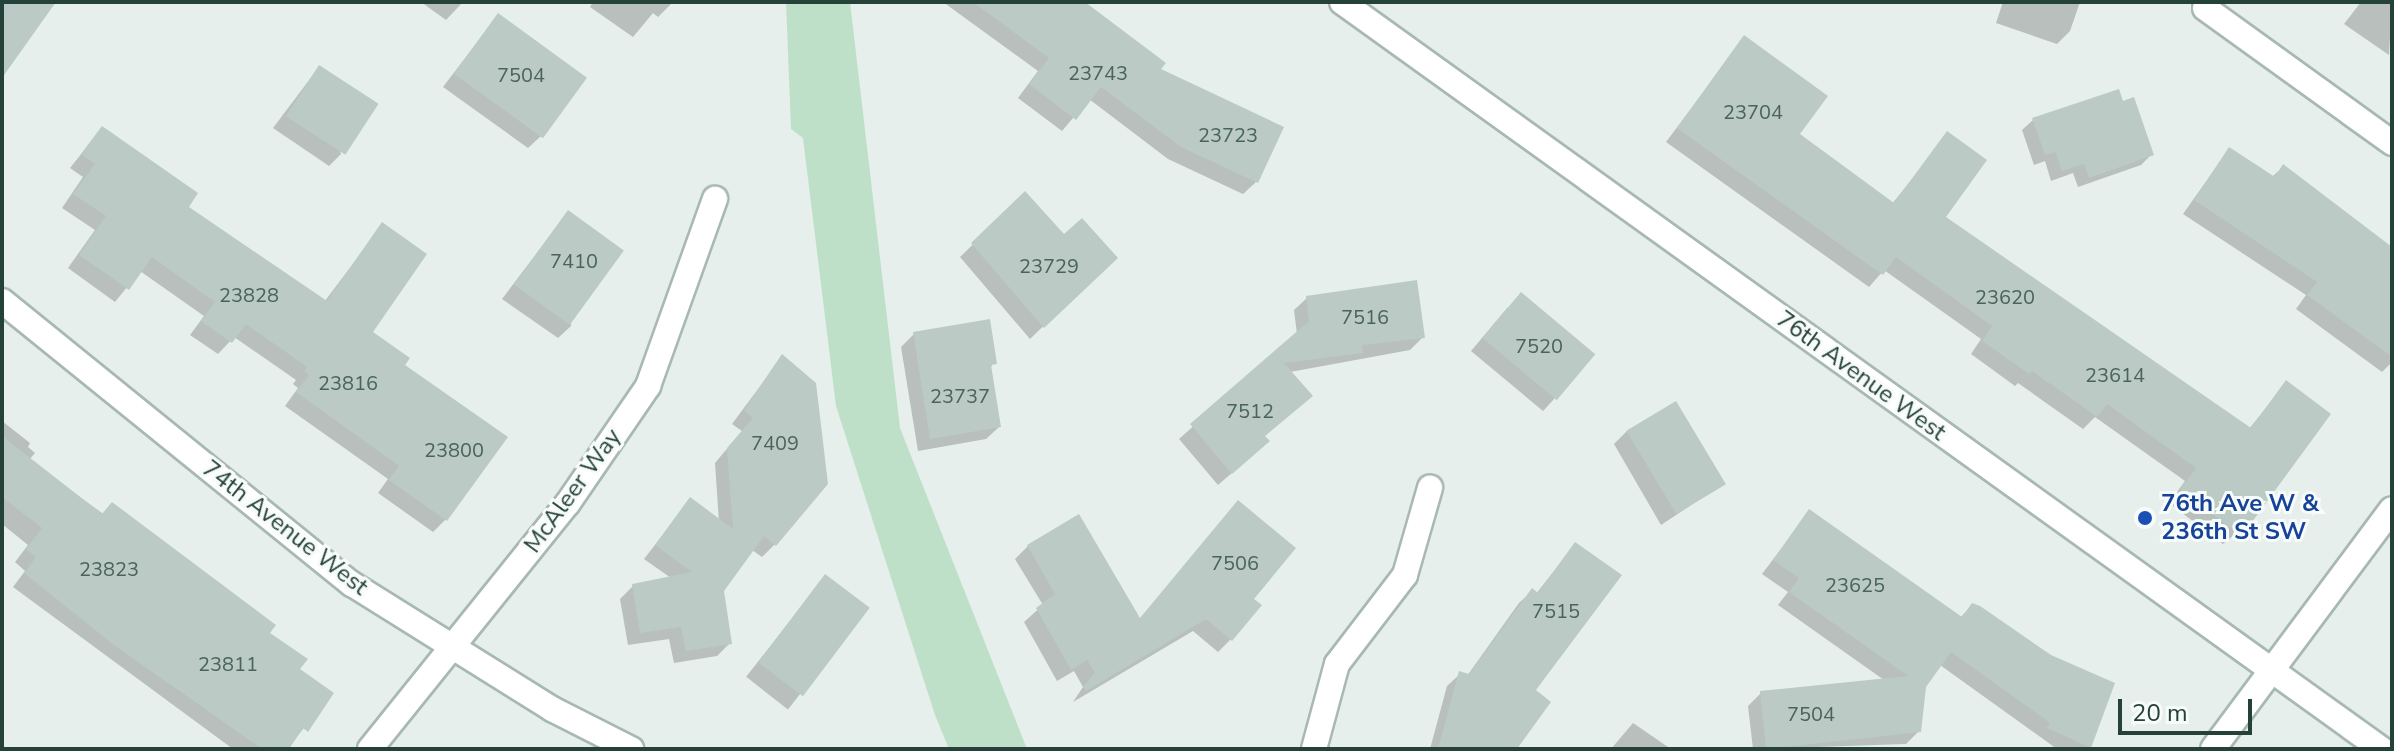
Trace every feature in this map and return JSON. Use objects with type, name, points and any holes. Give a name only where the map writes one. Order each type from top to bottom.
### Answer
[{"type":"street","name":"76th Avenue West","points":[[1342,2],[2381,749]]},
{"type":"street","points":[[2205,8],[2392,143]]},
{"type":"street","name":"McAleer Way","points":[[370,749],[456,647],[568,503],[648,386],[715,199]]},
{"type":"street","name":"74th Avenue West","points":[[2,301],[352,584],[552,709],[631,749]]},
{"type":"street","points":[[1314,749],[1337,664],[1405,575],[1430,488]]},
{"type":"street","points":[[2213,749],[2274,673],[2392,509]]},
{"type":"green space","points":[[786,2],[850,2],[900,428],[1027,749],[949,749],[935,715],[836,406],[803,138],[791,129]]},
{"type":"building","points":[[2,2],[56,2],[2,78]]},
{"type":"building","points":[[973,2],[1085,2],[1166,63],[1161,69],[1284,127],[1258,183],[1181,147],[1101,87],[1076,120],[1029,84],[1049,58]]},
{"type":"building","points":[[498,13],[587,78],[543,138],[454,74]]},
{"type":"building","points":[[1744,35],[1828,96],[1800,134],[1894,203],[1947,131],[1987,160],[1946,217],[2251,428],[2286,380],[2331,414],[2252,522],[2248,519],[2237,533],[2180,489],[2196,468],[2107,404],[2097,417],[2032,371],[2029,374],[1982,341],[1992,326],[1896,257],[1883,275],[1677,128]]},
{"type":"building","points":[[319,65],[379,104],[345,155],[286,116]]},
{"type":"building","points":[[2119,89],[2123,101],[2134,97],[2154,155],[2089,178],[2084,164],[2062,171],[2055,152],[2045,155],[2032,118]]},
{"type":"building","points":[[102,126],[198,193],[189,207],[327,301],[382,222],[427,254],[373,332],[410,358],[405,365],[508,437],[447,521],[389,480],[399,466],[296,392],[309,375],[304,371],[307,367],[246,324],[232,343],[201,321],[215,302],[152,257],[129,290],[79,255],[106,216],[73,194],[95,164],[81,154]]},
{"type":"building","points":[[2229,147],[2275,177],[2283,164],[2392,247],[2392,357],[2307,295],[2317,282],[2194,200]]},
{"type":"building","points":[[1025,191],[1064,234],[1082,218],[1118,258],[1044,328],[971,243]]},
{"type":"building","points":[[568,210],[624,251],[570,325],[514,284]]},
{"type":"building","points":[[1417,280],[1425,338],[1362,345],[1363,353],[1284,363],[1313,396],[1265,436],[1270,441],[1232,474],[1190,424],[1309,321],[1306,296]]},
{"type":"building","points":[[1521,292],[1595,354],[1557,400],[1482,338]]},
{"type":"building","points":[[990,319],[997,364],[991,365],[1001,427],[930,439],[913,332]]},
{"type":"building","points":[[782,354],[816,383],[828,484],[776,546],[764,536],[724,591],[732,644],[686,651],[681,627],[640,633],[632,584],[692,572],[655,545],[690,497],[733,529],[727,448],[753,418],[744,410]]},
{"type":"building","points":[[1676,401],[1726,484],[1676,514],[1626,431]]},
{"type":"building","points":[[2,436],[102,514],[112,502],[276,625],[270,633],[308,659],[300,669],[334,693],[308,732],[303,728],[289,749],[262,749],[114,645],[24,573],[36,557],[26,549],[42,528],[2,497]]},
{"type":"building","points":[[1238,500],[1296,548],[1254,599],[1262,605],[1232,641],[1206,619],[1086,691],[1083,687],[1095,673],[1087,660],[1071,670],[1036,608],[1055,594],[1027,545],[1079,514],[1140,618]]},
{"type":"building","points":[[1809,509],[1962,617],[1972,603],[1980,606],[2051,655],[2115,683],[2091,748],[2047,728],[2050,723],[1951,652],[1926,687],[1921,732],[1766,749],[1760,691],[1908,676],[1789,592],[1799,578],[1773,560]]},
{"type":"building","points":[[1575,542],[1622,575],[1536,690],[1551,702],[1517,749],[1438,749],[1459,671],[1469,674],[1532,588],[1538,593]]},
{"type":"building","points":[[825,574],[870,608],[803,696],[758,663]]},
{"type":"place","name":"76th Ave W & 236th St SW","points":[[2145,518]]}]
